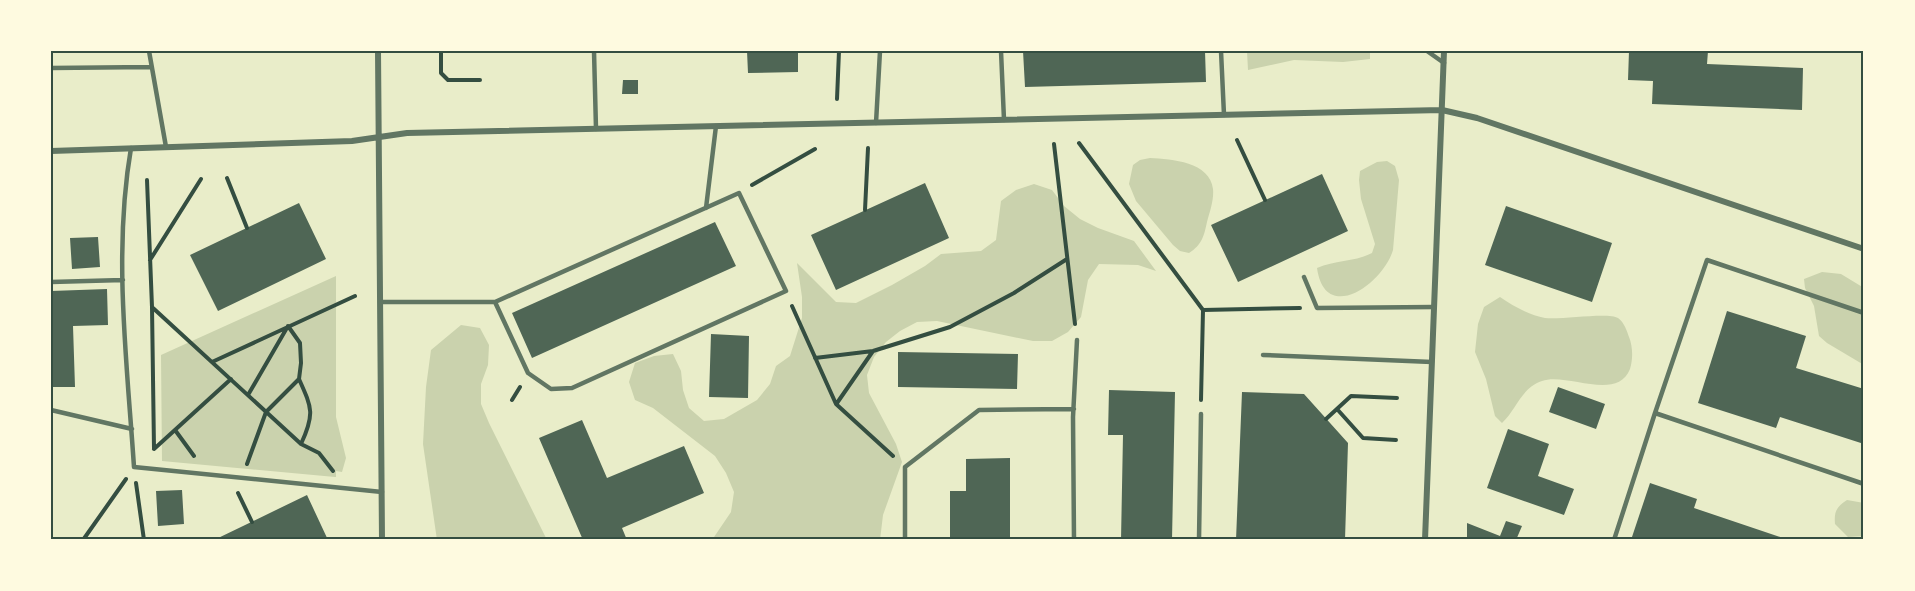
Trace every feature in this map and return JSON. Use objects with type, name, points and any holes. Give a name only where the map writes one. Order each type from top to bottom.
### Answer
[{"type":"street","points":[[378,51],[382,540]]},
{"type":"street","points":[[1425,540],[1444,51]]},
{"type":"street","points":[[51,151],[352,141],[407,133],[1442,110],[1477,118],[1864,249]]},
{"type":"lane","points":[[148,51],[166,147]]},
{"type":"lane","points":[[594,51],[596,129]]},
{"type":"lane","points":[[876,123],[880,51]]},
{"type":"lane","points":[[1001,51],[1004,120]]},
{"type":"lane","points":[[1221,51],[1224,115]]},
{"type":"lane","points":[[1427,51],[1444,63]]},
{"type":"lane","points":[[51,68],[151,67]]},
{"type":"lane","points":[[706,208],[716,126]]},
{"type":"lane","points":[[130,148],[125,181],[123,280],[134,467],[382,492]]},
{"type":"lane","points":[[380,302],[495,302],[739,193],[786,291],[572,388],[551,389],[528,373],[495,302]]},
{"type":"lane","points":[[1614,540],[1707,260],[1864,313]]},
{"type":"lane","points":[[1304,277],[1317,308],[1434,307]]},
{"type":"lane","points":[[51,282],[123,280]]},
{"type":"lane","points":[[1074,540],[1074,409],[1077,340]]},
{"type":"lane","points":[[1263,356],[1432,362]]},
{"type":"lane","points":[[905,540],[905,467],[979,410],[1074,409]]},
{"type":"lane","points":[[51,410],[132,429]]},
{"type":"lane","points":[[1655,413],[1864,484]]},
{"type":"lane","points":[[1199,540],[1201,414]]},
{"type":"path","points":[[441,51],[441,73],[448,80],[480,80]]},
{"type":"path","points":[[837,99],[839,51]]},
{"type":"path","points":[[1237,140],[1265,200]]},
{"type":"path","points":[[1054,144],[1077,340]]},
{"type":"path","points":[[1079,144],[1203,310],[1201,414]]},
{"type":"path","points":[[865,210],[868,148]]},
{"type":"path","points":[[739,193],[815,149]]},
{"type":"path","points":[[227,178],[247,228]]},
{"type":"path","points":[[150,260],[201,179]]},
{"type":"path","points":[[147,180],[154,449]]},
{"type":"path","points":[[816,358],[873,351],[950,327],[1014,292],[1067,259]]},
{"type":"path","points":[[786,291],[836,404],[905,467]]},
{"type":"path","points":[[212,362],[354,296]]},
{"type":"path","points":[[152,307],[301,444],[320,453],[333,471],[337,486]]},
{"type":"path","points":[[1203,310],[1317,308]]},
{"type":"path","points":[[288,326],[300,343],[299,379],[311,405],[309,426],[301,444]]},
{"type":"path","points":[[248,395],[288,326]]},
{"type":"path","points":[[836,404],[873,351]]},
{"type":"path","points":[[83,540],[134,467],[231,379]]},
{"type":"path","points":[[242,478],[266,412],[299,379]]},
{"type":"path","points":[[1326,419],[1352,396],[1397,398]]},
{"type":"path","points":[[1337,409],[1363,438],[1396,440]]},
{"type":"path","points":[[175,430],[207,474]]},
{"type":"path","points":[[134,467],[144,540]]},
{"type":"path","points":[[230,476],[252,522]]},
{"type":"green space","points":[[1247,51],[1370,51],[1370,59],[1343,62],[1294,60],[1248,70]]},
{"type":"green space","points":[[1169,159],[1189,164],[1205,173],[1210,180],[1213,197],[1205,232],[1200,243],[1189,253],[1180,251],[1173,245],[1136,201],[1129,184],[1133,165],[1140,160]]},
{"type":"green space","points":[[1387,161],[1395,166],[1399,180],[1393,250],[1387,263],[1367,286],[1342,296],[1331,294],[1322,285],[1317,268],[1372,253],[1375,244],[1361,199],[1360,171],[1377,162]]},
{"type":"green space","points":[[1034,184],[1052,190],[1064,206],[1080,219],[1134,241],[1156,271],[1138,265],[1099,264],[1088,280],[1081,317],[1068,332],[1052,341],[1033,341],[937,321],[917,322],[886,342],[874,357],[867,375],[869,393],[896,444],[902,462],[883,515],[880,540],[712,540],[731,512],[734,492],[726,473],[715,456],[653,408],[635,400],[629,382],[635,363],[654,356],[673,354],[681,371],[683,390],[689,408],[704,421],[724,419],[757,400],[770,384],[776,366],[790,356],[802,318],[802,297],[797,263],[836,302],[856,303],[925,266],[941,254],[981,251],[996,240],[1001,201],[1016,190]]},
{"type":"green space","points":[[1822,272],[1841,274],[1864,288],[1864,365],[1819,336],[1814,306],[1805,288],[1804,279]]},
{"type":"green space","points":[[336,276],[336,417],[346,458],[342,472],[336,471],[335,477],[162,461],[161,355]]},
{"type":"green space","points":[[1500,297],[1521,310],[1545,318],[1613,316],[1618,318],[1625,327],[1631,345],[1630,369],[1623,379],[1614,384],[1590,384],[1552,379],[1542,381],[1524,394],[1502,423],[1495,416],[1486,379],[1475,352],[1478,324],[1484,307]]},
{"type":"green space","points":[[461,325],[480,328],[489,345],[488,365],[481,384],[481,404],[547,540],[437,540],[423,444],[426,387],[431,350]]},
{"type":"green space","points":[[1847,500],[1864,503],[1864,536],[1848,537],[1835,524],[1836,510]]},
{"type":"building","points":[[747,51],[798,51],[798,72],[748,73]]},
{"type":"building","points":[[1023,51],[1205,51],[1206,82],[1025,87]]},
{"type":"building","points":[[1629,51],[1708,51],[1707,64],[1803,68],[1802,110],[1652,104],[1653,81],[1628,80]]},
{"type":"building","points":[[623,80],[638,80],[638,94],[622,94]]},
{"type":"building","points":[[1322,174],[1348,231],[1238,282],[1211,225]]},
{"type":"building","points":[[925,183],[949,238],[836,290],[811,235]]},
{"type":"building","points":[[299,203],[326,259],[218,311],[190,255]]},
{"type":"building","points":[[1506,206],[1612,243],[1592,302],[1485,265]]},
{"type":"building","points":[[715,222],[736,266],[532,358],[512,313]]},
{"type":"building","points":[[98,237],[100,267],[72,269],[70,238]]},
{"type":"building","points":[[107,289],[108,325],[73,326],[75,387],[51,387],[51,291]]},
{"type":"building","points":[[1727,311],[1806,336],[1796,368],[1864,389],[1864,444],[1780,417],[1776,428],[1698,403]]},
{"type":"building","points":[[711,334],[749,336],[748,398],[709,397]]},
{"type":"building","points":[[898,352],[1018,354],[1017,389],[898,387]]},
{"type":"building","points":[[1558,387],[1605,404],[1596,429],[1549,412]]},
{"type":"building","points":[[1109,390],[1175,392],[1172,540],[1121,540],[1123,435],[1108,435]]},
{"type":"building","points":[[1242,392],[1304,394],[1348,443],[1345,540],[1236,540]]},
{"type":"building","points":[[582,420],[607,478],[684,446],[704,493],[622,528],[627,540],[583,540],[539,438]]},
{"type":"building","points":[[1508,429],[1549,444],[1538,476],[1574,489],[1564,515],[1487,488]]},
{"type":"building","points":[[1010,458],[1010,540],[950,540],[950,491],[966,491],[966,459]]},
{"type":"building","points":[[1650,483],[1697,499],[1694,508],[1789,540],[1631,540]]},
{"type":"building","points":[[182,490],[184,524],[158,526],[156,491]]},
{"type":"building","points":[[307,495],[328,540],[214,540]]},
{"type":"building","points":[[1506,521],[1522,526],[1516,540],[1467,540],[1467,523],[1500,536]]}]
